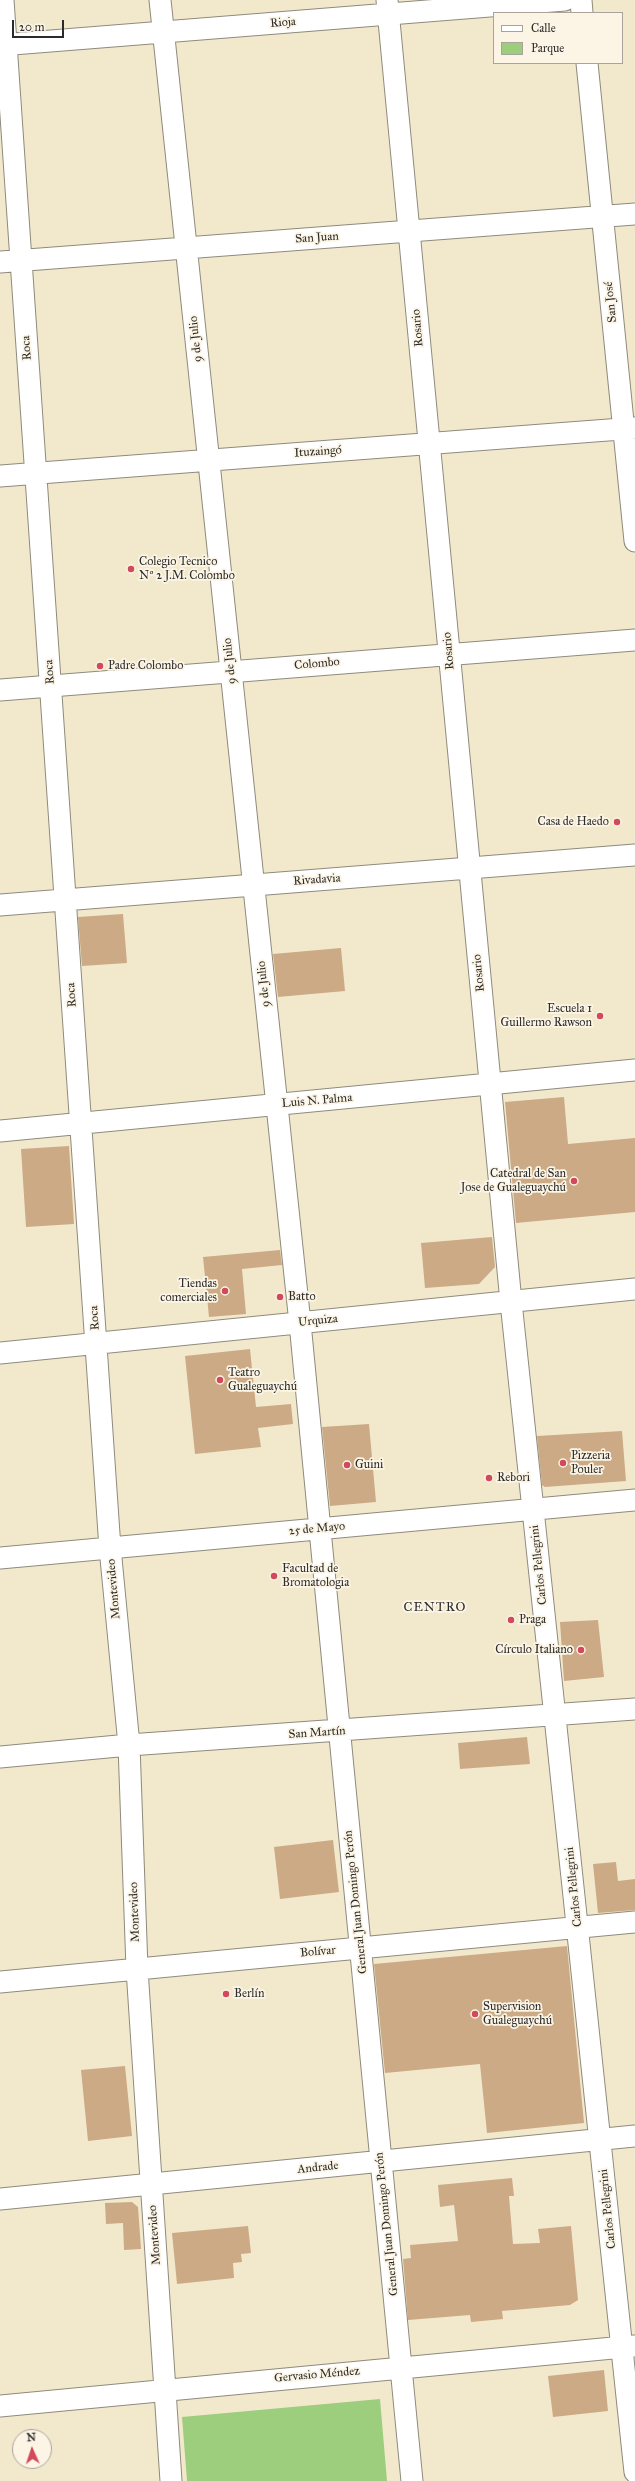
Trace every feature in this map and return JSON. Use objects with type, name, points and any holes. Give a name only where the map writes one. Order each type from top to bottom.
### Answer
[{"type":"street","name":"Roca","points":[[2,0],[3,45],[36,473],[97,1343]]},
{"type":"street","name":"9 de Julio","points":[[160,0],[300,1323]]},
{"type":"street","name":"Rioja","points":[[3,45],[163,32],[387,7],[565,0]]},
{"type":"street","points":[[581,0],[582,12]]},
{"type":"street","name":"Rosario","points":[[387,7],[510,1302]]},
{"type":"street","name":"San José","points":[[587,64],[603,217],[629,428],[635,541]]},
{"type":"street","name":"San Juan","points":[[0,262],[635,214]]},
{"type":"street","name":"Ituzaingó","points":[[0,476],[629,428]]},
{"type":"street","name":"Colombo","points":[[0,690],[449,653],[635,640]]},
{"type":"street","name":"Rivadavia","points":[[0,905],[635,855]]},
{"type":"street","name":"Luis N. Palma","points":[[0,1131],[635,1070]]},
{"type":"street","name":"Urquiza","points":[[0,1353],[635,1289]]},
{"type":"street","name":"Carlos Pellegrini","points":[[510,1302],[601,2139],[628,2346],[635,2472]]},
{"type":"street","name":"General Juan Domingo Perón","points":[[300,1323],[412,2481]]},
{"type":"street","name":"Montevideo","points":[[97,1343],[110,1548],[129,1745],[137,1969],[171,2481]]},
{"type":"street","name":"25 de Mayo","points":[[0,1558],[635,1500]]},
{"type":"street","name":"San Martín","points":[[0,1757],[129,1745],[635,1709]]},
{"type":"street","name":"Bolívar","points":[[0,1982],[635,1922]]},
{"type":"street","name":"Andrade","points":[[0,2199],[635,2136]]},
{"type":"street","name":"Gervasio Méndez","points":[[0,2406],[628,2346]]},
{"type":"green space","points":[[380,2399],[387,2481],[187,2481],[182,2417]]},
{"type":"building","points":[[123,914],[127,963],[82,966],[78,917]]},
{"type":"building","points":[[341,948],[345,991],[278,997],[273,954]]},
{"type":"building","name":"Catedral de San Jose de Gualeguaychú","points":[[564,1097],[568,1144],[635,1138],[635,1212],[516,1223],[505,1102]]},
{"type":"building","points":[[69,1146],[74,1224],[26,1227],[21,1149]]},
{"type":"building","points":[[492,1237],[495,1267],[479,1284],[425,1288],[421,1243]]},
{"type":"building","name":"Tiendas comerciales","points":[[280,1250],[282,1265],[242,1269],[246,1314],[209,1317],[203,1257]]},
{"type":"building","name":"Teatro Gualeguaychú","points":[[250,1349],[256,1407],[291,1404],[293,1424],[258,1428],[261,1447],[195,1454],[185,1356]]},
{"type":"building","name":"Guini","points":[[369,1424],[376,1502],[330,1506],[322,1427]]},
{"type":"building","points":[[622,1431],[626,1481],[545,1487],[542,1485],[537,1436]]},
{"type":"building","name":"Círculo Italiano","points":[[598,1620],[604,1677],[564,1681],[560,1622]]},
{"type":"building","points":[[527,1737],[530,1764],[460,1769],[458,1743]]},
{"type":"building","points":[[333,1840],[339,1892],[280,1899],[274,1847]]},
{"type":"building","points":[[616,1862],[618,1881],[635,1879],[635,1910],[598,1913],[593,1864]]},
{"type":"building","name":"Supervision Gualeguaychú","points":[[567,1946],[584,2123],[487,2133],[480,2064],[385,2073],[374,1964]]},
{"type":"building","points":[[125,2066],[132,2136],[88,2141],[81,2070]]},
{"type":"building","points":[[512,2178],[514,2196],[509,2196],[513,2244],[540,2243],[538,2229],[571,2226],[578,2300],[570,2305],[502,2311],[503,2319],[471,2322],[470,2315],[408,2320],[403,2259],[411,2258],[410,2245],[458,2241],[454,2205],[440,2207],[438,2185]]},
{"type":"building","points":[[132,2202],[138,2207],[141,2249],[124,2250],[123,2223],[106,2224],[105,2203]]},
{"type":"building","points":[[248,2226],[251,2253],[241,2254],[242,2262],[233,2263],[234,2278],[177,2284],[172,2233]]},
{"type":"building","points":[[604,2370],[608,2411],[553,2417],[548,2376]]},
{"type":"place","name":"Colegio Tecnico Nº 2 J.M. Colombo","points":[[131,569]]},
{"type":"place","name":"Padre Colombo","points":[[100,666]]},
{"type":"place","name":"Casa de Haedo","points":[[617,822]]},
{"type":"place","name":"Escuela 1 Guillermo Rawson","points":[[600,1016]]},
{"type":"place","name":"Catedral de San Jose de Gualeguaychú","points":[[574,1181]]},
{"type":"place","name":"Tiendas comerciales","points":[[225,1291]]},
{"type":"place","name":"Batto","points":[[280,1297]]},
{"type":"place","name":"Teatro Gualeguaychú","points":[[220,1380]]},
{"type":"place","name":"Pizzeria Pouler","points":[[563,1463]]},
{"type":"place","name":"Guini","points":[[347,1465]]},
{"type":"place","name":"Rebori","points":[[489,1478]]},
{"type":"place","name":"Facultad de Bromatologia","points":[[274,1576]]},
{"type":"place","name":"Praga","points":[[511,1620]]},
{"type":"place","name":"Círculo Italiano","points":[[581,1650]]},
{"type":"place","name":"Berlín","points":[[226,1994]]},
{"type":"place","name":"Supervision Gualeguaychú","points":[[475,2014]]},
{"type":"district","name":"CENTRO","points":[[435,1608]]}]
